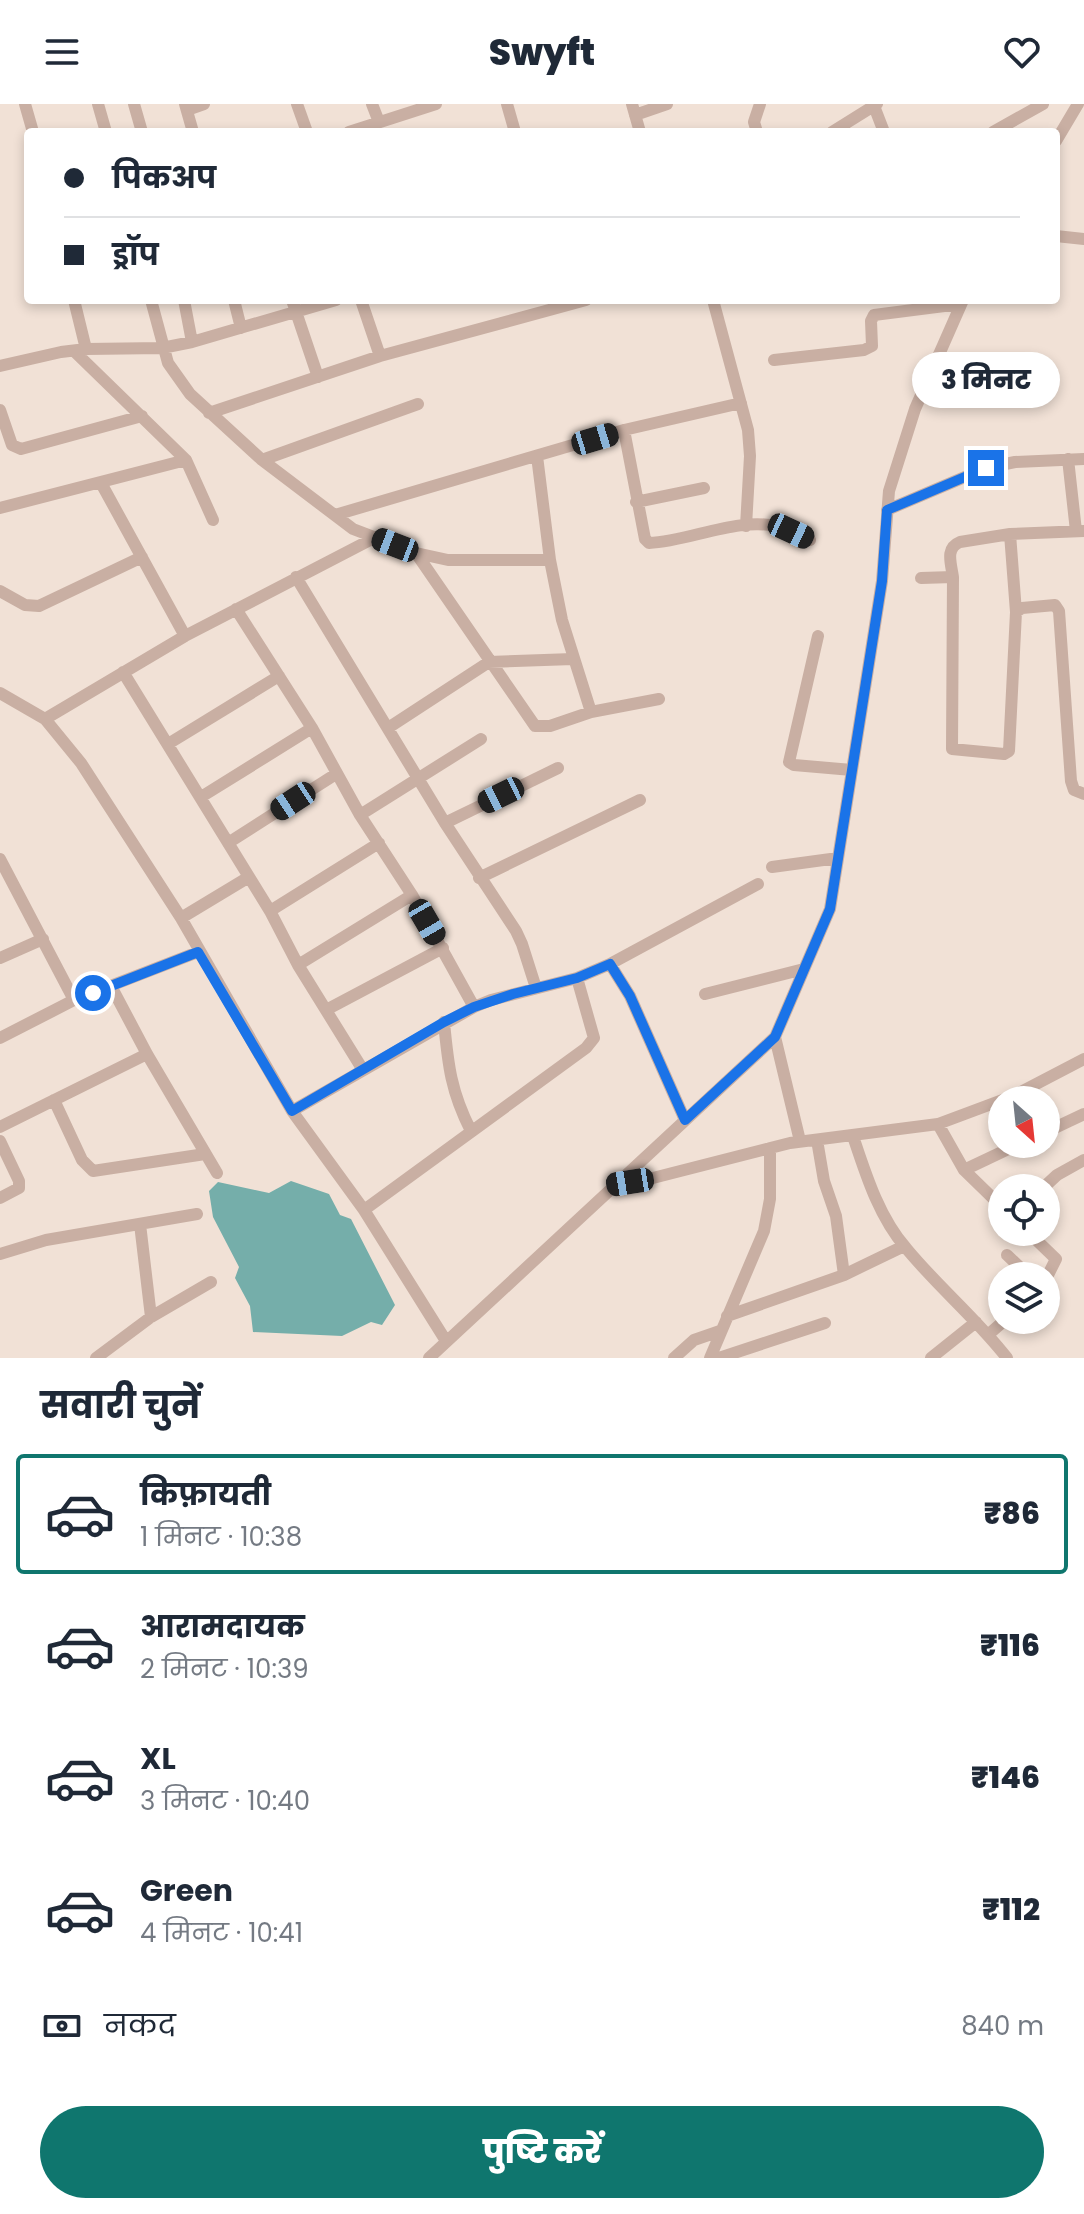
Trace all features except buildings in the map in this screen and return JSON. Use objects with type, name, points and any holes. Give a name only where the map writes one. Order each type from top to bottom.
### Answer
[{"type":"street","points":[[25,104],[32,128]]},
{"type":"street","points":[[98,104],[105,128]]},
{"type":"street","points":[[134,104],[141,128]]},
{"type":"street","points":[[192,128],[186,107],[204,104]]},
{"type":"street","points":[[297,104],[306,128]]},
{"type":"street","points":[[372,104],[379,122]]},
{"type":"street","points":[[361,128],[436,104]]},
{"type":"street","points":[[507,104],[514,128]]},
{"type":"street","points":[[634,110],[667,104]]},
{"type":"street","points":[[756,128],[754,122],[760,104]]},
{"type":"street","points":[[1000,128],[1043,104]]},
{"type":"street","points":[[1060,135],[1078,104]]},
{"type":"street","points":[[839,128],[876,105],[883,128]]},
{"type":"street","points":[[1068,124],[1084,126]]},
{"type":"street","points":[[1060,236],[1084,239]]},
{"type":"street","points":[[74,304],[80,350],[186,460],[213,520]]},
{"type":"street","points":[[152,304],[162,348],[175,377],[209,413],[262,460],[353,529],[416,553],[448,560],[550,560]]},
{"type":"street","points":[[185,304],[192,342]]},
{"type":"street","points":[[235,304],[241,328]]},
{"type":"street","points":[[293,304],[318,377]]},
{"type":"street","points":[[0,366],[80,350],[162,348],[324,304]]},
{"type":"street","points":[[362,304],[380,356]]},
{"type":"street","points":[[209,413],[380,356],[571,304]]},
{"type":"street","points":[[714,304],[750,444],[746,526]]},
{"type":"street","points":[[774,360],[864,350],[872,346],[871,321],[874,315],[948,304]]},
{"type":"street","points":[[435,1356],[446,1341],[775,1037],[830,909],[882,581],[889,491],[903,439],[961,304]]},
{"type":"street","points":[[335,515],[624,430],[741,403]]},
{"type":"street","points":[[262,460],[418,404]]},
{"type":"street","points":[[0,410],[12,445],[21,449],[142,416]]},
{"type":"street","points":[[624,430],[636,502],[645,539],[649,543],[746,526],[780,527],[810,540]]},
{"type":"street","points":[[537,456],[550,560],[573,659],[591,712]]},
{"type":"street","points":[[1010,534],[1016,612],[1009,751],[1004,754],[954,751],[950,744],[953,577],[950,550],[952,545],[1010,534],[1080,531],[1079,494],[1068,459]]},
{"type":"street","points":[[887,510],[986,468],[1015,462],[1084,459]]},
{"type":"street","points":[[0,508],[186,460]]},
{"type":"street","points":[[101,483],[185,636]]},
{"type":"street","points":[[636,502],[704,488]]},
{"type":"street","points":[[45,719],[185,636],[374,538]]},
{"type":"street","points":[[416,553],[535,726],[550,726],[591,712],[659,699]]},
{"type":"street","points":[[0,591],[25,605],[39,606],[142,557]]},
{"type":"street","points":[[296,577],[522,944],[536,988]]},
{"type":"street","points":[[921,578],[953,577]]},
{"type":"street","points":[[1016,612],[1022,608],[1051,604],[1058,607],[1071,781],[1074,790],[1084,794]]},
{"type":"street","points":[[236,609],[412,895],[474,1007]]},
{"type":"street","points":[[818,636],[789,762],[852,770]]},
{"type":"street","points":[[388,728],[489,662],[573,659]]},
{"type":"street","points":[[123,672],[270,911],[298,965],[363,1070]]},
{"type":"street","points":[[168,744],[279,676]]},
{"type":"street","points":[[3,700],[45,719],[81,763],[181,918],[292,1111],[364,1210],[446,1341]]},
{"type":"street","points":[[201,797],[312,728]]},
{"type":"street","points":[[360,815],[481,739]]},
{"type":"street","points":[[445,823],[558,768]]},
{"type":"street","points":[[228,843],[336,774]]},
{"type":"street","points":[[479,878],[640,800]]},
{"type":"street","points":[[270,911],[379,843]]},
{"type":"street","points":[[772,867],[838,858]]},
{"type":"street","points":[[0,859],[74,1000]]},
{"type":"street","points":[[181,918],[249,877]]},
{"type":"street","points":[[292,1111],[474,1007],[577,978],[610,964],[758,884]]},
{"type":"street","points":[[298,965],[412,895]]},
{"type":"street","points":[[0,958],[43,939]]},
{"type":"street","points":[[326,1010],[443,948]]},
{"type":"street","points":[[0,1038],[74,1000],[198,952]]},
{"type":"street","points":[[610,964],[630,996],[685,1120]]},
{"type":"street","points":[[705,994],[804,969]]},
{"type":"street","points":[[364,1210],[586,1048],[594,1038],[577,978]]},
{"type":"street","points":[[111,986],[217,1173]]},
{"type":"street","points":[[444,1022],[455,1100],[467,1133]]},
{"type":"street","points":[[775,1037],[800,1141]]},
{"type":"street","points":[[0,1127],[147,1054]]},
{"type":"street","points":[[614,1185],[800,1141],[938,1124],[1013,1096],[1084,1059]]},
{"type":"street","points":[[54,1100],[82,1160],[93,1171],[205,1154]]},
{"type":"street","points":[[1060,1125],[1084,1114]]},
{"type":"street","points":[[938,1124],[964,1170],[988,1193]]},
{"type":"street","points":[[853,1136],[870,1188],[904,1246],[988,1333]]},
{"type":"street","points":[[817,1140],[824,1181],[836,1216],[844,1275]]},
{"type":"street","points":[[0,1141],[19,1181],[19,1188],[0,1198]]},
{"type":"street","points":[[710,1358],[764,1231],[770,1199],[770,1148]]},
{"type":"street","points":[[964,1170],[989,1158]]},
{"type":"street","points":[[1059,1174],[1084,1160]]},
{"type":"street","points":[[0,1254],[46,1240],[197,1214]]},
{"type":"street","points":[[140,1224],[151,1317]]},
{"type":"street","points":[[727,1316],[844,1275],[904,1246]]},
{"type":"street","points":[[1043,1246],[1056,1259],[1054,1262]]},
{"type":"street","points":[[1007,1255],[1014,1262]]},
{"type":"street","points":[[96,1358],[151,1317],[211,1282]]},
{"type":"street","points":[[931,1358],[976,1322]]},
{"type":"street","points":[[719,1358],[825,1323]]},
{"type":"street","points":[[674,1358],[694,1340],[720,1331]]},
{"type":"street","points":[[989,1334],[1007,1358]]},
{"type":"water","points":[[291,1181],[329,1194],[340,1215],[351,1219],[395,1305],[382,1325],[371,1322],[342,1336],[253,1332],[250,1306],[235,1278],[239,1267],[213,1217],[209,1191],[218,1182],[269,1193]]},
{"type":"route","points":[[93,993],[198,952],[292,1111],[474,1007],[577,978],[610,964],[630,996],[685,1120],[775,1037],[830,909],[882,581],[887,510],[986,468]]}]
